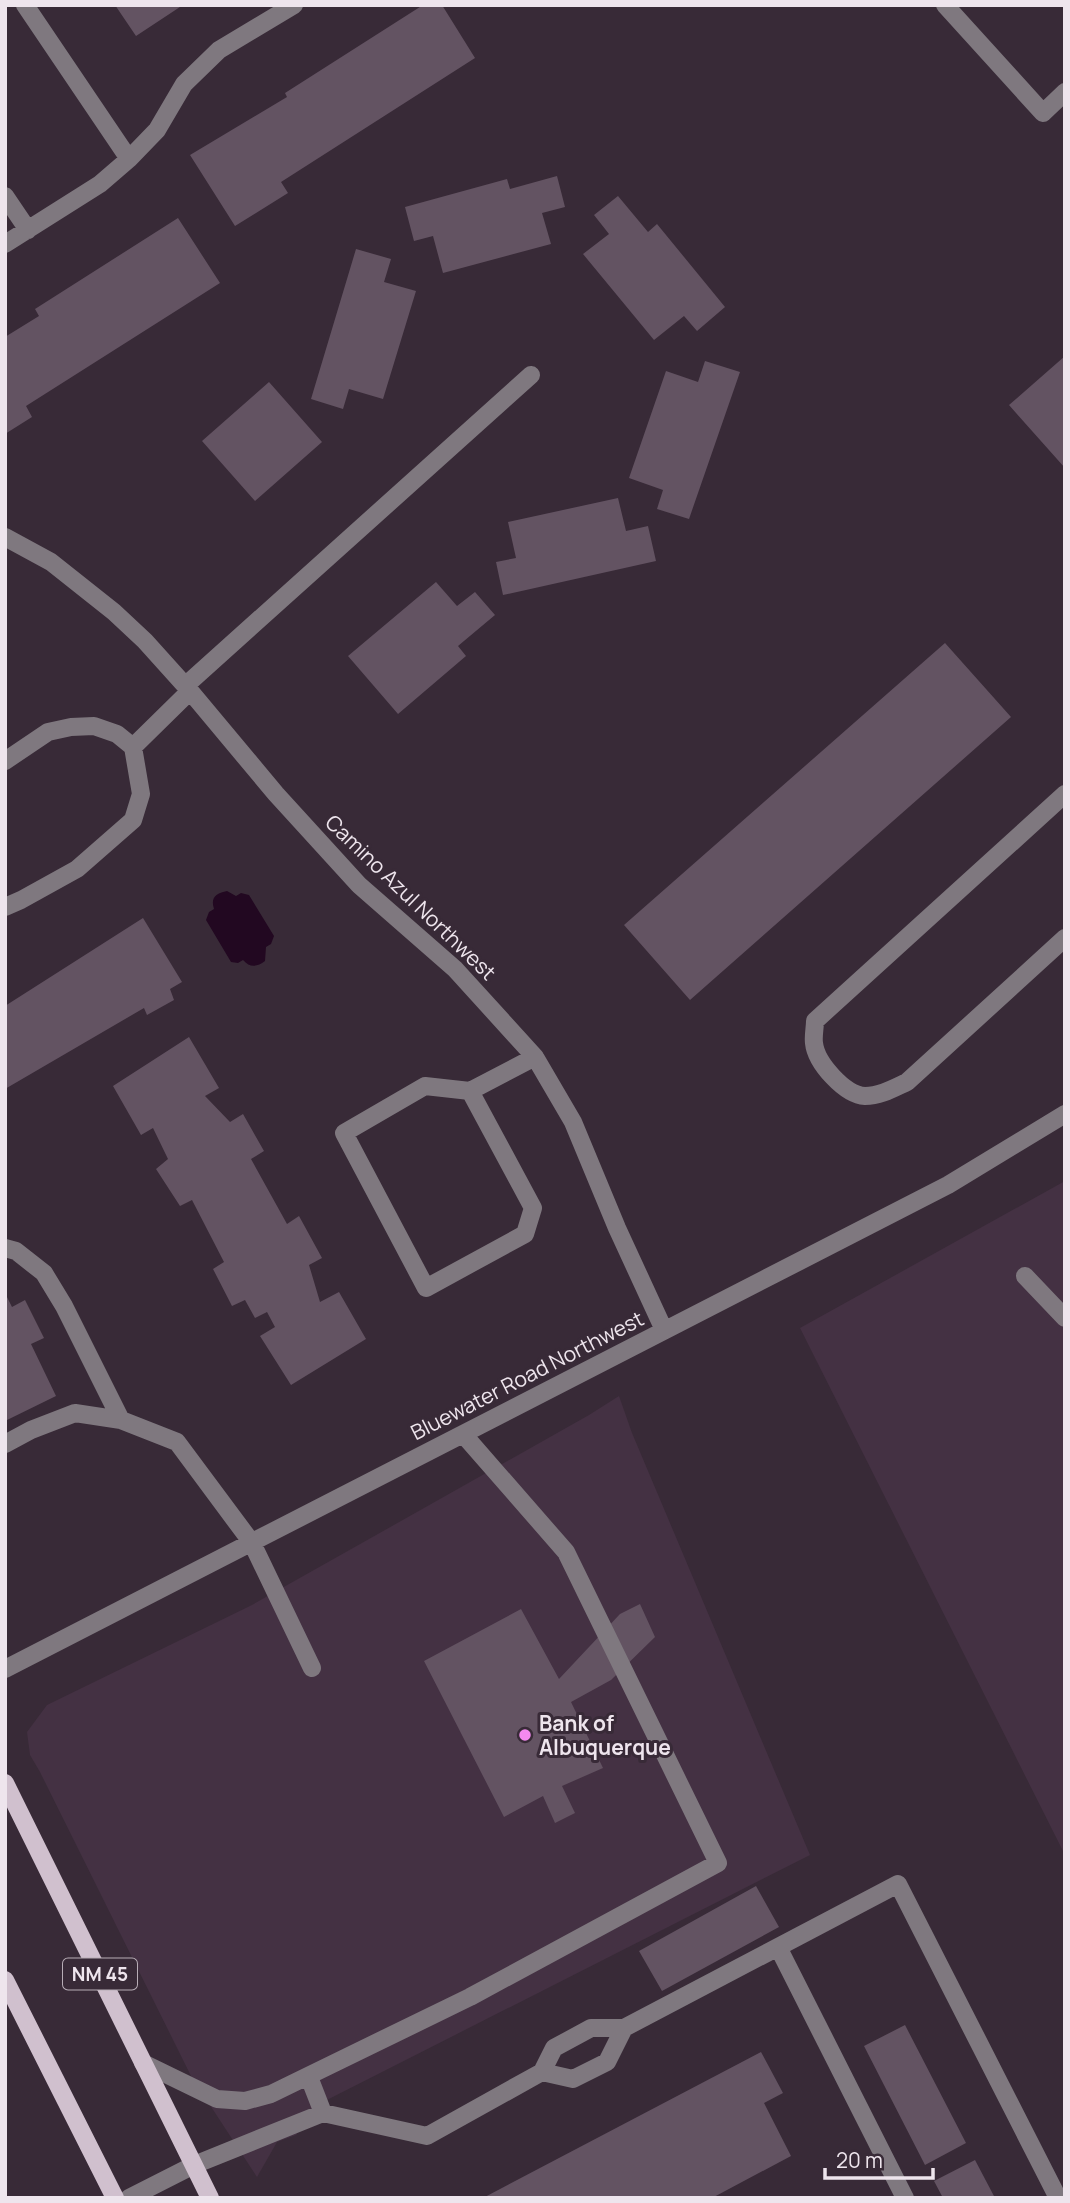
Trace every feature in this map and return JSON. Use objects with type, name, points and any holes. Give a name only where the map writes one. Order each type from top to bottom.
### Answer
[{"type":"main road","name":"NM 45","points":[[5,1783],[210,2198]]},
{"type":"main road","points":[[5,1980],[115,2198]]},
{"type":"street","points":[[25,5],[129,159]]},
{"type":"street","points":[[5,244],[100,184],[157,130],[184,84],[219,50],[294,5]]},
{"type":"street","points":[[945,5],[1043,113],[1065,92]]},
{"type":"street","points":[[5,196],[28,230]]},
{"type":"street","points":[[133,747],[187,688],[531,375]]},
{"type":"street","name":"Camino Azul Northwest","points":[[7,541],[51,562],[114,612],[145,641],[276,794],[359,885],[455,969],[535,1056],[573,1122],[617,1228],[664,1330]]},
{"type":"street","points":[[5,761],[48,732],[94,726],[117,734],[133,747],[141,794],[133,820],[77,869],[5,906]]},
{"type":"street","points":[[1065,794],[815,1021],[814,1045],[824,1067],[846,1089],[863,1096],[886,1092],[906,1082],[1065,938]]},
{"type":"street","points":[[470,1091],[533,1208],[524,1234],[426,1288],[344,1133],[425,1086],[470,1091],[535,1056]]},
{"type":"street","name":"Bluewater Road Northwest","points":[[5,1669],[948,1185],[1065,1114]]},
{"type":"street","points":[[5,1248],[16,1251],[44,1273],[64,1306],[121,1420]]},
{"type":"street","points":[[1025,1276],[1065,1318]]},
{"type":"street","points":[[5,1444],[31,1430],[75,1413],[121,1420],[177,1442],[252,1543],[312,1668]]},
{"type":"street","points":[[143,2063],[217,2099],[245,2101],[271,2094],[470,1997],[718,1863],[566,1552],[463,1434]]},
{"type":"street","points":[[129,2198],[194,2165],[323,2113],[427,2136],[542,2072],[554,2048],[591,2028],[624,2028],[898,1884],[1058,2198]]},
{"type":"street","points":[[778,1947],[905,2198]]},
{"type":"street","points":[[542,2072],[573,2079],[607,2062],[624,2028]]},
{"type":"street","points":[[309,2077],[323,2113]]},
{"type":"shaded area","points":[[227,891],[236,896],[241,893],[249,895],[274,936],[271,944],[266,947],[265,961],[254,966],[243,960],[238,963],[231,962],[206,920],[209,912],[214,909],[215,896]]},
{"type":"shaded area","points":[[1065,1181],[1065,1855],[800,1328]]},
{"type":"shaded area","points":[[619,1396],[632,1433],[810,1855],[315,2106],[296,2135],[277,2142],[257,2177],[191,2076],[30,1755],[27,1732],[47,1705],[252,1605]]},
{"type":"building","points":[[115,5],[183,5],[136,36]]},
{"type":"building","points":[[423,5],[442,5],[475,58],[281,182],[288,193],[235,226],[190,155],[287,97],[285,93]]},
{"type":"building","points":[[557,176],[565,207],[542,213],[551,244],[443,273],[433,236],[414,241],[405,207],[507,179],[510,189]]},
{"type":"building","points":[[618,196],[648,232],[657,224],[725,307],[697,331],[684,316],[654,340],[583,254],[609,234],[594,215]]},
{"type":"building","points":[[178,218],[220,283],[26,406],[32,417],[5,434],[5,337],[39,316],[35,309]]},
{"type":"building","points":[[356,249],[391,259],[384,282],[416,291],[383,399],[349,389],[343,409],[311,399]]},
{"type":"building","points":[[1065,356],[1065,468],[1009,405]]},
{"type":"building","points":[[705,361],[740,372],[689,519],[657,509],[663,490],[629,478],[666,371],[698,382]]},
{"type":"building","points":[[269,382],[322,442],[255,501],[202,441]]},
{"type":"building","points":[[618,498],[626,531],[648,526],[656,561],[503,595],[496,562],[516,558],[508,522]]},
{"type":"building","points":[[436,582],[457,606],[475,592],[495,615],[458,646],[466,656],[398,714],[348,656]]},
{"type":"building","points":[[945,643],[1011,717],[690,1000],[624,925]]},
{"type":"building","points":[[143,918],[182,982],[170,989],[174,1000],[147,1015],[144,1008],[5,1089],[5,1006]]},
{"type":"building","points":[[189,1037],[219,1088],[205,1096],[230,1122],[243,1114],[264,1151],[251,1159],[287,1224],[299,1216],[322,1258],[309,1265],[320,1302],[339,1292],[366,1339],[291,1385],[260,1336],[275,1327],[267,1312],[255,1318],[245,1300],[232,1306],[213,1269],[224,1262],[192,1200],[180,1206],[156,1169],[168,1159],[153,1128],[141,1135],[113,1086]]},
{"type":"building","points":[[5,1293],[12,1307],[25,1300],[44,1338],[31,1344],[56,1396],[5,1421]]},
{"type":"building","name":"Bank of Albuquerque","points":[[640,1604],[655,1637],[611,1680],[571,1702],[603,1768],[562,1786],[575,1813],[555,1823],[543,1796],[504,1817],[424,1661],[521,1609],[559,1679],[620,1614]]},
{"type":"building","points":[[756,1886],[779,1927],[662,1991],[639,1951]]},
{"type":"building","points":[[905,2025],[966,2143],[925,2165],[864,2046]]},
{"type":"building","points":[[761,2052],[783,2093],[764,2103],[791,2156],[712,2198],[483,2198]]},
{"type":"building","points":[[975,2160],[995,2198],[943,2198],[934,2181]]},
{"type":"place","name":"Bank of Albuquerque","points":[[525,1735]]}]
